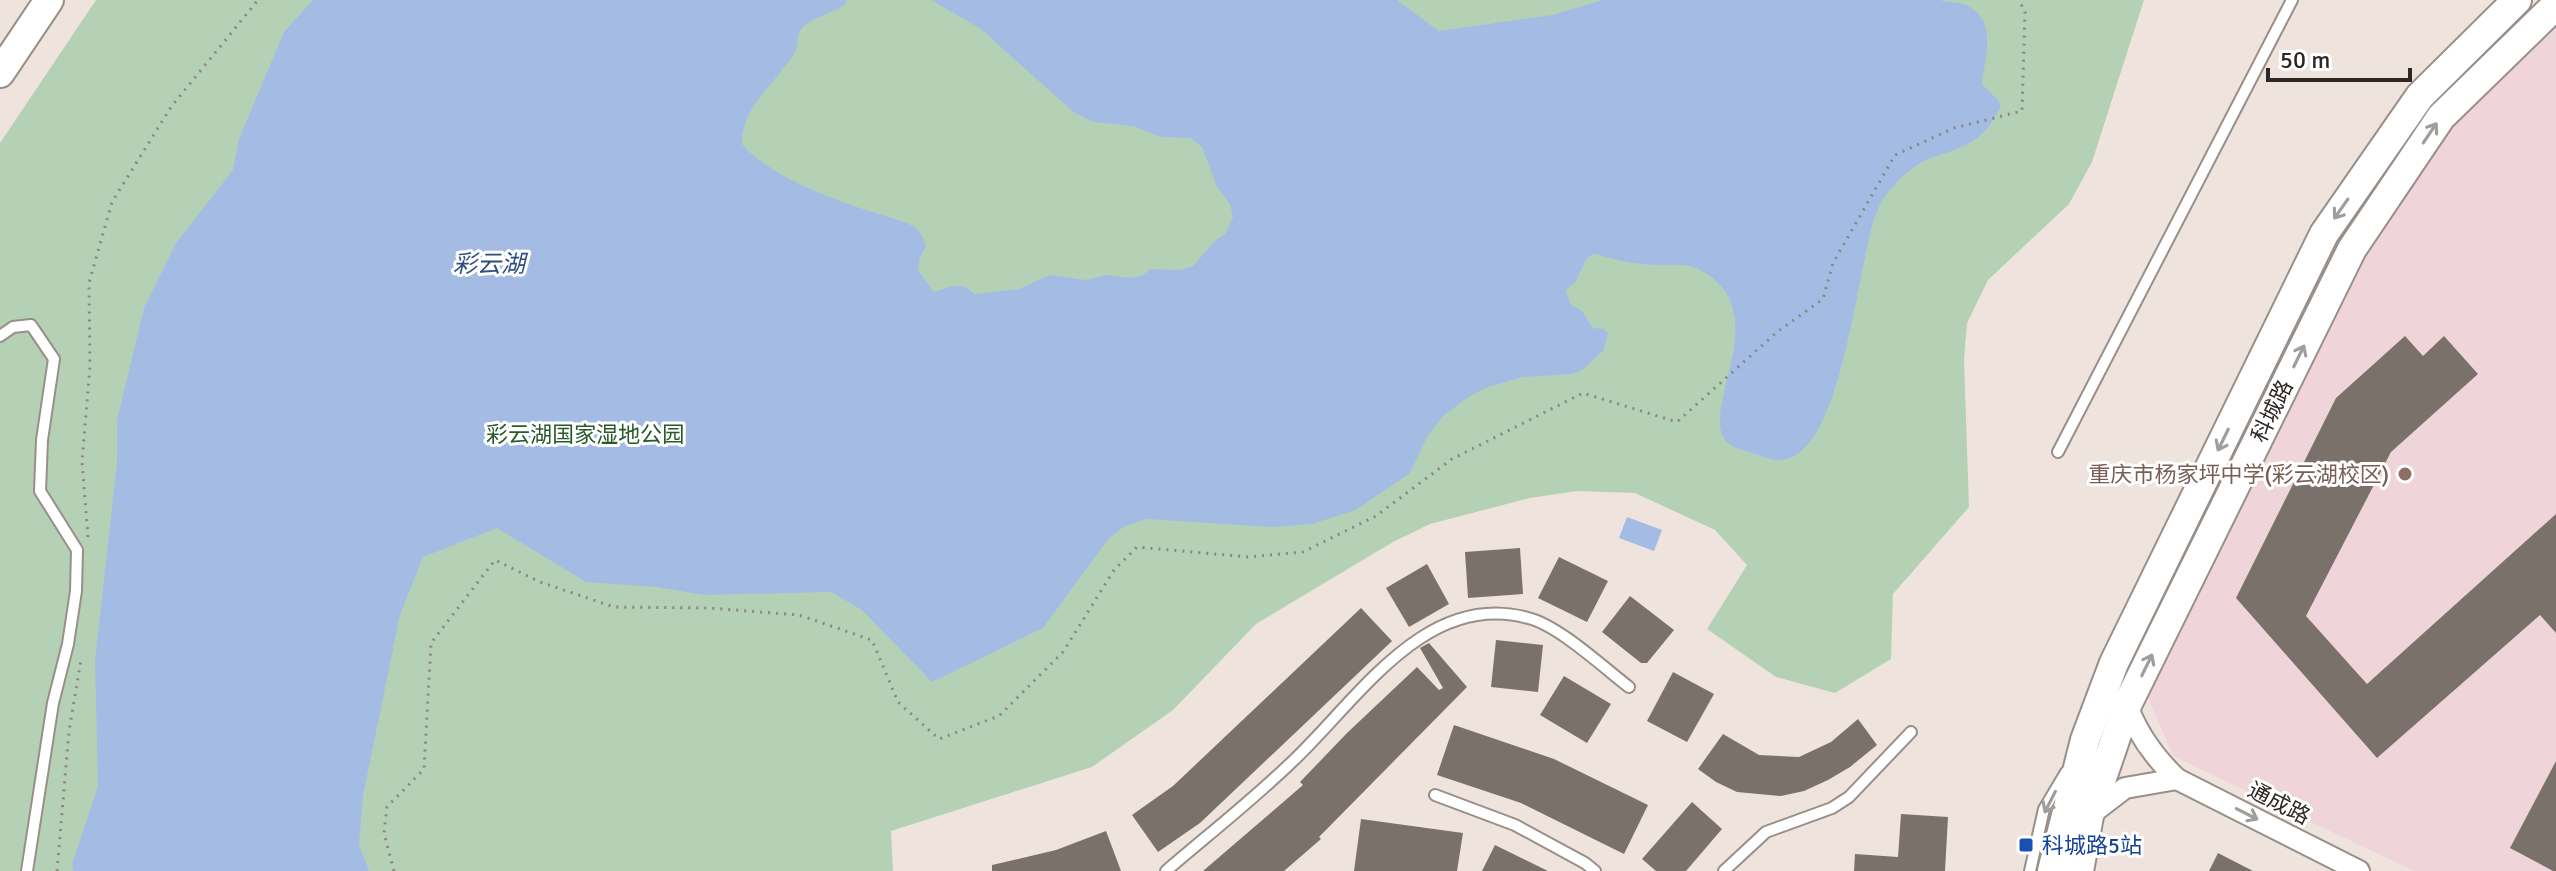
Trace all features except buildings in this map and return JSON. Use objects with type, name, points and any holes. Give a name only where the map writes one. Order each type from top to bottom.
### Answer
[{"type":"main road","points":[[0,39],[26,0]]},
{"type":"main road","points":[[0,73],[49,0]]},
{"type":"main road","name":"科城路","points":[[2052,871],[2085,740],[2114,663],[2324,234],[2420,96],[2517,0]]},
{"type":"main road","name":"科城路","points":[[2079,871],[2089,816],[2127,705],[2352,249],[2441,117],[2556,5]]},
{"type":"street","points":[[2114,663],[2127,705],[2145,742],[2158,761],[2177,779]]},
{"type":"street","points":[[2089,816],[2125,788],[2177,779]]},
{"type":"street","name":"通成路","points":[[2177,779],[2359,871]]},
{"type":"lane","points":[[2058,452],[2292,0]]},
{"type":"lane","points":[[0,336],[13,327],[31,325],[54,359],[42,440],[40,491],[77,550],[68,644],[53,703],[27,871]]},
{"type":"lane","points":[[1166,871],[1288,766],[1402,650],[1455,620],[1492,614],[1532,618],[1548,626],[1629,687]]},
{"type":"lane","points":[[1724,871],[1766,832],[1832,808],[1849,797],[1911,732]]},
{"type":"lane","points":[[2030,871],[2044,809],[2085,740]]},
{"type":"lane","points":[[1435,795],[1515,825],[1595,871]]},
{"type":"path","points":[[90,549],[82,461],[90,366],[89,283],[112,202],[171,107],[258,0]]},
{"type":"path","points":[[394,871],[384,833],[387,807],[424,769],[431,643],[495,560],[540,582],[614,607],[709,608],[799,615],[872,640],[898,702],[939,739],[999,716],[1063,652],[1114,570],[1137,547],[1248,557],[1303,552],[1376,516],[1452,459],[1583,393],[1677,422],[1777,332],[1823,299],[1833,263],[1895,155],[1954,128],[2022,111],[2025,12],[2019,0]]},
{"type":"path","points":[[57,871],[69,731],[83,649]]},
{"type":"shaded area","name":"重庆市杨家坪中学(彩云湖校区)","points":[[2556,25],[2556,871],[2414,871],[2173,756],[2146,693],[2361,255],[2450,125]]},
{"type":"green space","name":"彩云湖国家湿地公园","points":[[96,0],[2144,0],[2092,162],[2069,204],[1988,280],[1967,323],[1964,360],[1969,507],[1893,594],[1891,659],[1835,693],[1776,677],[1707,629],[1747,565],[1715,530],[1635,493],[1577,491],[1530,498],[1430,524],[1393,542],[1256,624],[1173,710],[1092,767],[891,831],[893,871],[0,871],[0,143]]},
{"type":"water","name":"彩云湖","points":[[313,0],[846,0],[846,4],[812,20],[801,30],[794,55],[750,112],[742,144],[783,176],[834,199],[916,228],[926,246],[918,270],[934,292],[952,286],[964,286],[975,294],[1019,289],[1050,275],[1086,280],[1107,275],[1141,276],[1151,269],[1180,270],[1193,266],[1226,233],[1233,217],[1230,204],[1217,187],[1202,147],[1190,138],[1160,137],[1134,126],[1093,122],[1073,112],[981,29],[931,0],[1397,0],[1439,31],[1552,15],[1603,0],[1939,0],[1967,5],[1979,14],[1987,32],[1982,84],[2001,107],[1979,137],[1917,165],[1886,195],[1870,233],[1846,350],[1834,391],[1820,426],[1803,450],[1781,460],[1740,449],[1724,438],[1720,420],[1735,342],[1734,315],[1724,290],[1700,270],[1691,267],[1636,263],[1593,254],[1587,258],[1575,283],[1566,290],[1570,304],[1582,311],[1593,328],[1604,329],[1608,333],[1603,351],[1581,371],[1523,377],[1485,388],[1467,398],[1443,416],[1427,437],[1410,473],[1356,510],[1312,524],[1274,527],[1146,519],[1125,526],[1109,538],[1043,628],[932,682],[862,610],[831,592],[705,595],[656,587],[586,582],[497,528],[423,557],[400,615],[363,796],[359,845],[369,871],[73,871],[72,864],[98,786],[95,660],[117,462],[117,420],[144,308],[176,243],[233,170],[239,139],[284,32]]},
{"type":"water","points":[[1627,517],[1662,530],[1654,551],[1619,538]]},
{"type":"place","name":"重庆市杨家坪中学(彩云湖校区)","points":[[2405,474]]},
{"type":"place","name":"科城路5站","points":[[2026,845]]}]
